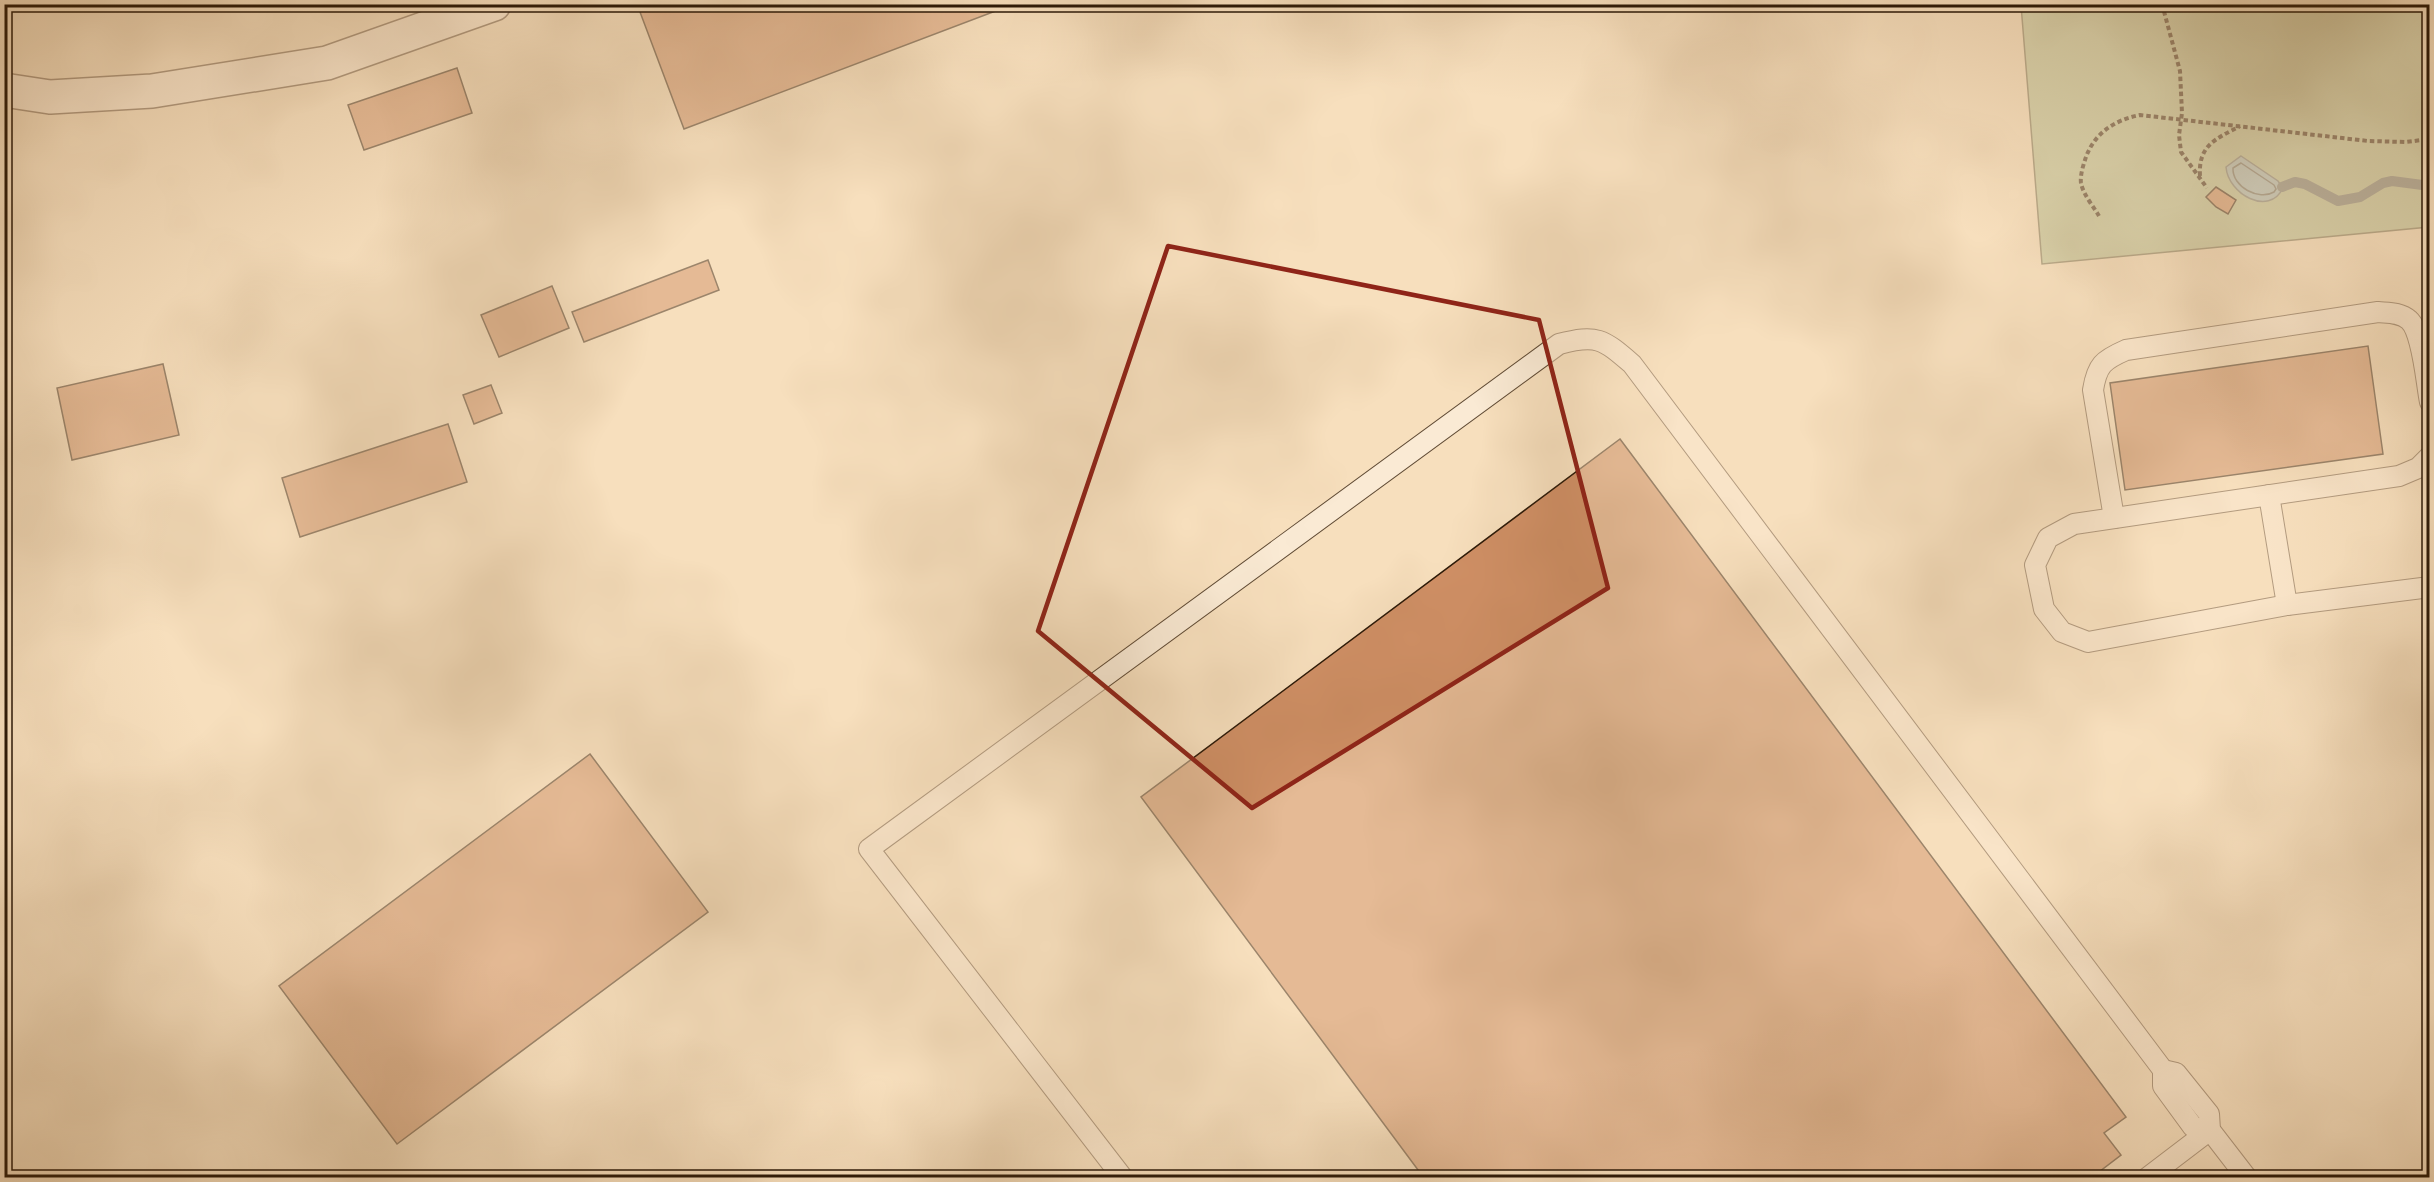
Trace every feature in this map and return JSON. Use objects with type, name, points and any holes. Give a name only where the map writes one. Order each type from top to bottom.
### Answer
[{"type":"street","points":[[4,90],[50,97],[152,91],[327,63],[494,4]]},
{"type":"lane","points":[[2114,518],[2093,390],[2096,373],[2106,358],[2126,350],[2378,312],[2395,313],[2409,320],[2417,333],[2430,402]]},
{"type":"lane","points":[[1123,1178],[869,849],[1559,344],[1583,338],[1608,344],[1632,364],[2163,1070],[2163,1086],[2193,1127],[2210,1130],[2247,1178]]},
{"type":"lane","points":[[2430,456],[2418,468],[2398,476],[2074,524],[2048,538],[2035,565],[2044,609],[2062,632],[2088,642],[2287,605],[2430,587]]},
{"type":"lane","points":[[2269,495],[2287,605]]},
{"type":"lane","points":[[2147,1178],[2210,1130]]},
{"type":"path","points":[[2162,4],[2170,25],[2180,71],[2181,152],[2207,188]]},
{"type":"path","points":[[2099,216],[2081,183],[2083,166],[2089,147],[2101,133],[2125,118],[2140,115],[2368,141],[2406,142],[2430,139]]},
{"type":"path","points":[[2200,178],[2202,154],[2210,144],[2241,126]]},
{"type":"highlighted area","points":[[1168,246],[1539,320],[1608,588],[1252,808],[1038,631]]},
{"type":"green space","points":[[2021,5],[2429,5],[2429,227],[2042,264]]},
{"type":"water","points":[[2241,156],[2278,181],[2283,188],[2277,197],[2268,201],[2259,201],[2241,193],[2234,186],[2228,177],[2226,167]]},
{"type":"building","points":[[637,4],[1014,4],[684,129]]},
{"type":"building","points":[[457,68],[472,113],[364,150],[348,105]]},
{"type":"building","points":[[2216,187],[2236,200],[2228,214],[2206,197]]},
{"type":"building","points":[[708,260],[719,290],[584,342],[572,312]]},
{"type":"building","points":[[552,286],[569,328],[499,357],[481,315]]},
{"type":"building","points":[[2368,346],[2383,454],[2125,490],[2110,383]]},
{"type":"building","points":[[163,364],[179,435],[72,460],[57,388]]},
{"type":"building","points":[[491,385],[502,413],[474,424],[463,395]]},
{"type":"building","points":[[448,424],[467,482],[300,537],[282,478]]},
{"type":"building","points":[[1620,439],[2126,1117],[2104,1133],[2121,1155],[2091,1178],[1424,1178],[1141,797]]},
{"type":"building","points":[[590,754],[708,912],[397,1144],[279,986]]},
{"type":"waterway","points":[[2282,187],[2295,182],[2305,184],[2338,201],[2360,197],[2383,183],[2392,181],[2430,186]]}]
